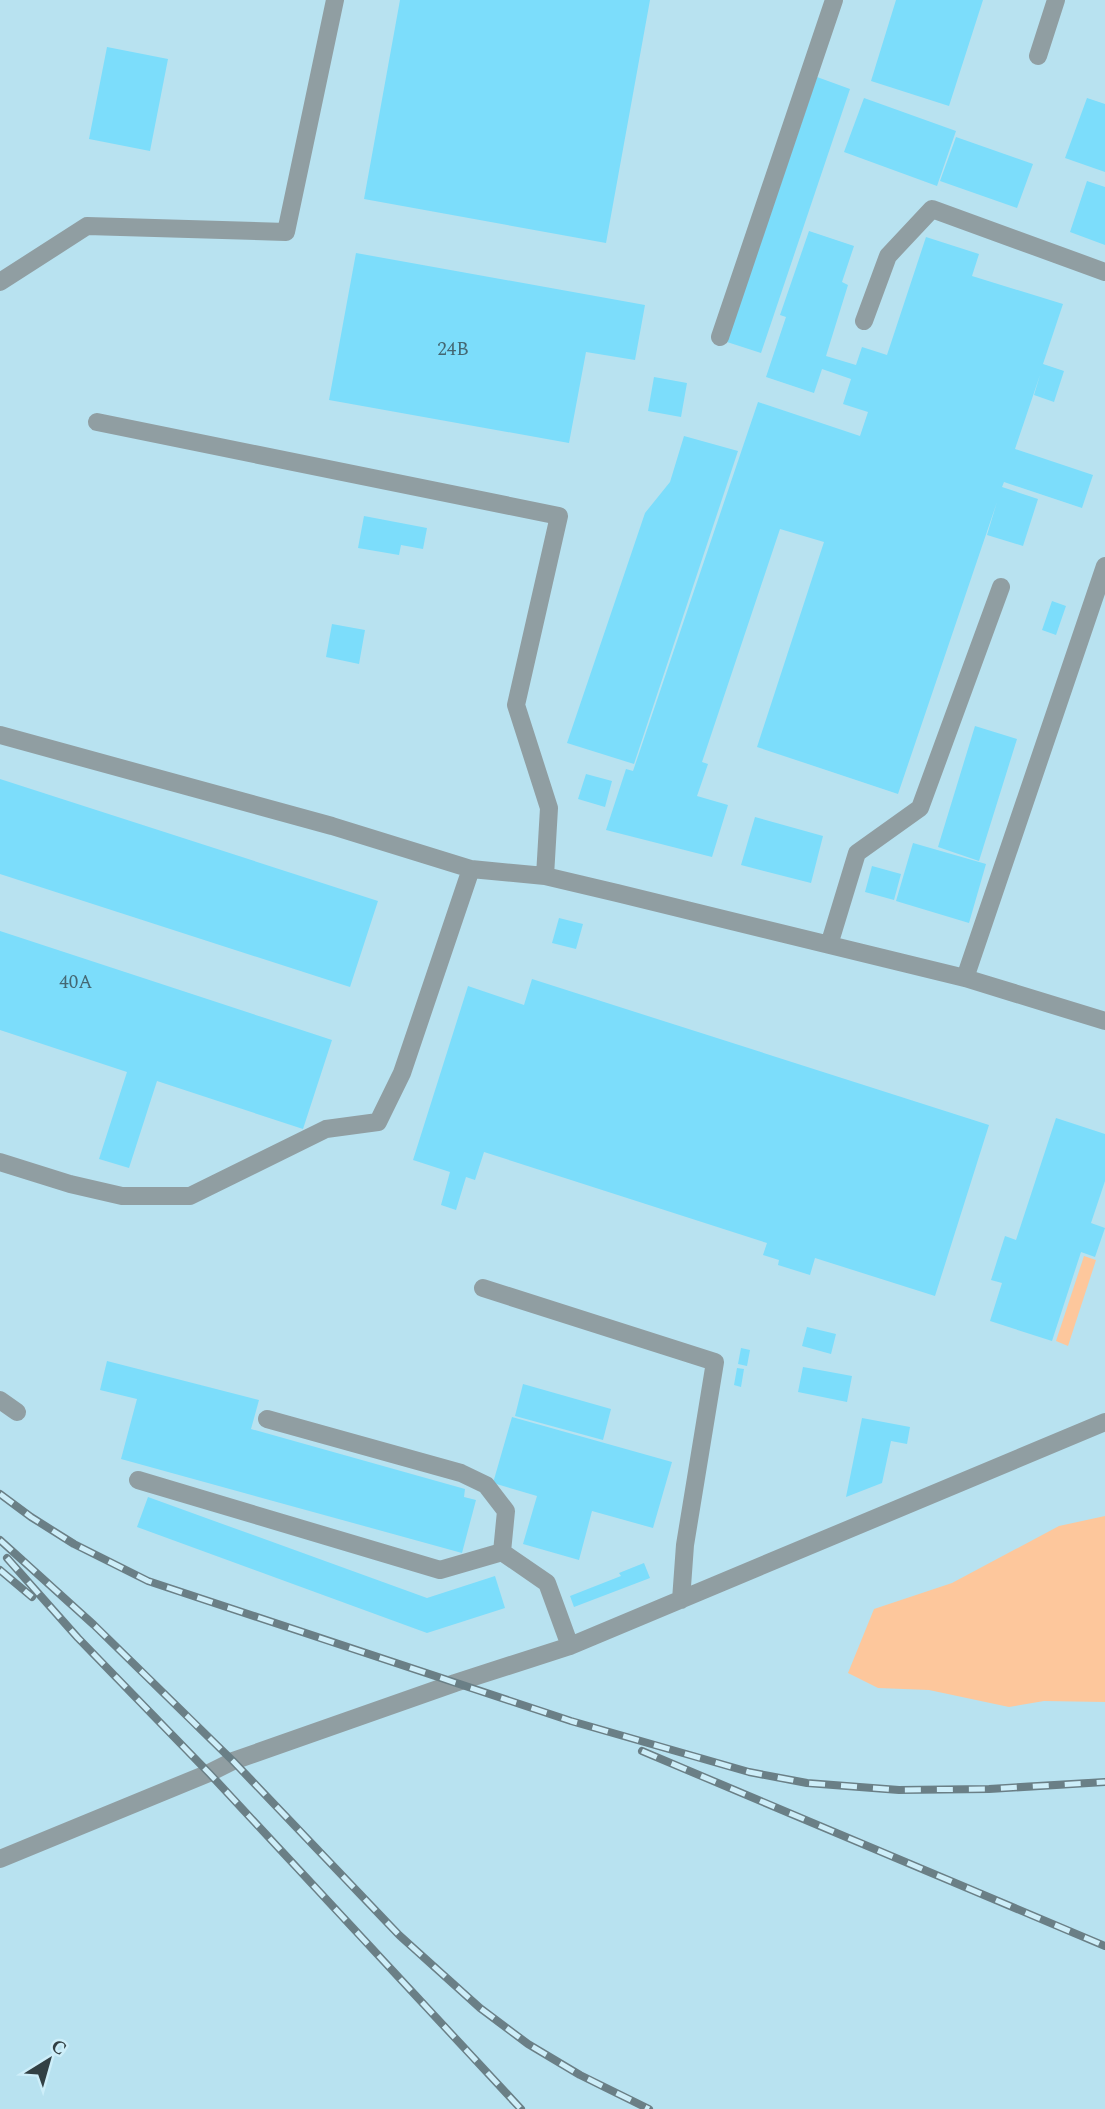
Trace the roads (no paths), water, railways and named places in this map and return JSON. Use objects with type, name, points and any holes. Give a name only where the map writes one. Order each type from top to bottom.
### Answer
[{"type":"lane","points":[[0,282],[87,226],[286,232],[335,0]]},
{"type":"lane","points":[[720,337],[834,0]]},
{"type":"lane","points":[[1038,56],[1056,0]]},
{"type":"lane","points":[[864,321],[888,256],[932,209],[1105,272]]},
{"type":"lane","points":[[97,422],[559,516],[516,705],[549,808],[545,876]]},
{"type":"lane","points":[[965,978],[1105,566]]},
{"type":"lane","points":[[829,945],[856,853],[920,808],[1001,587]]},
{"type":"lane","points":[[0,735],[332,826],[471,869],[545,876],[965,978],[1105,1021]]},
{"type":"lane","points":[[0,1162],[45,1177],[122,1196],[190,1196],[326,1129],[377,1122],[402,1073],[471,869]]},
{"type":"lane","points":[[483,1288],[715,1362],[685,1545],[681,1600]]},
{"type":"lane","points":[[0,1400],[17,1412]]},
{"type":"lane","points":[[267,1419],[461,1473],[486,1485],[506,1511],[502,1552]]},
{"type":"lane","points":[[0,1859],[233,1761],[455,1683],[570,1646],[1105,1422]]},
{"type":"lane","points":[[138,1480],[440,1570],[502,1552]]},
{"type":"lane","points":[[502,1552],[547,1583],[570,1646]]},
{"type":"railway","points":[[0,1494],[74,1544],[148,1581],[571,1721],[749,1772],[807,1783],[899,1790],[989,1789],[1105,1782]]},
{"type":"railway","points":[[0,1540],[94,1625],[233,1761],[399,1935],[480,2008],[528,2044],[580,2075],[649,2109]]},
{"type":"railway","points":[[7,1558],[78,1638],[209,1773],[521,2109]]},
{"type":"railway","points":[[0,1570],[32,1597]]},
{"type":"railway","points":[[642,1751],[1105,1946]]}]
